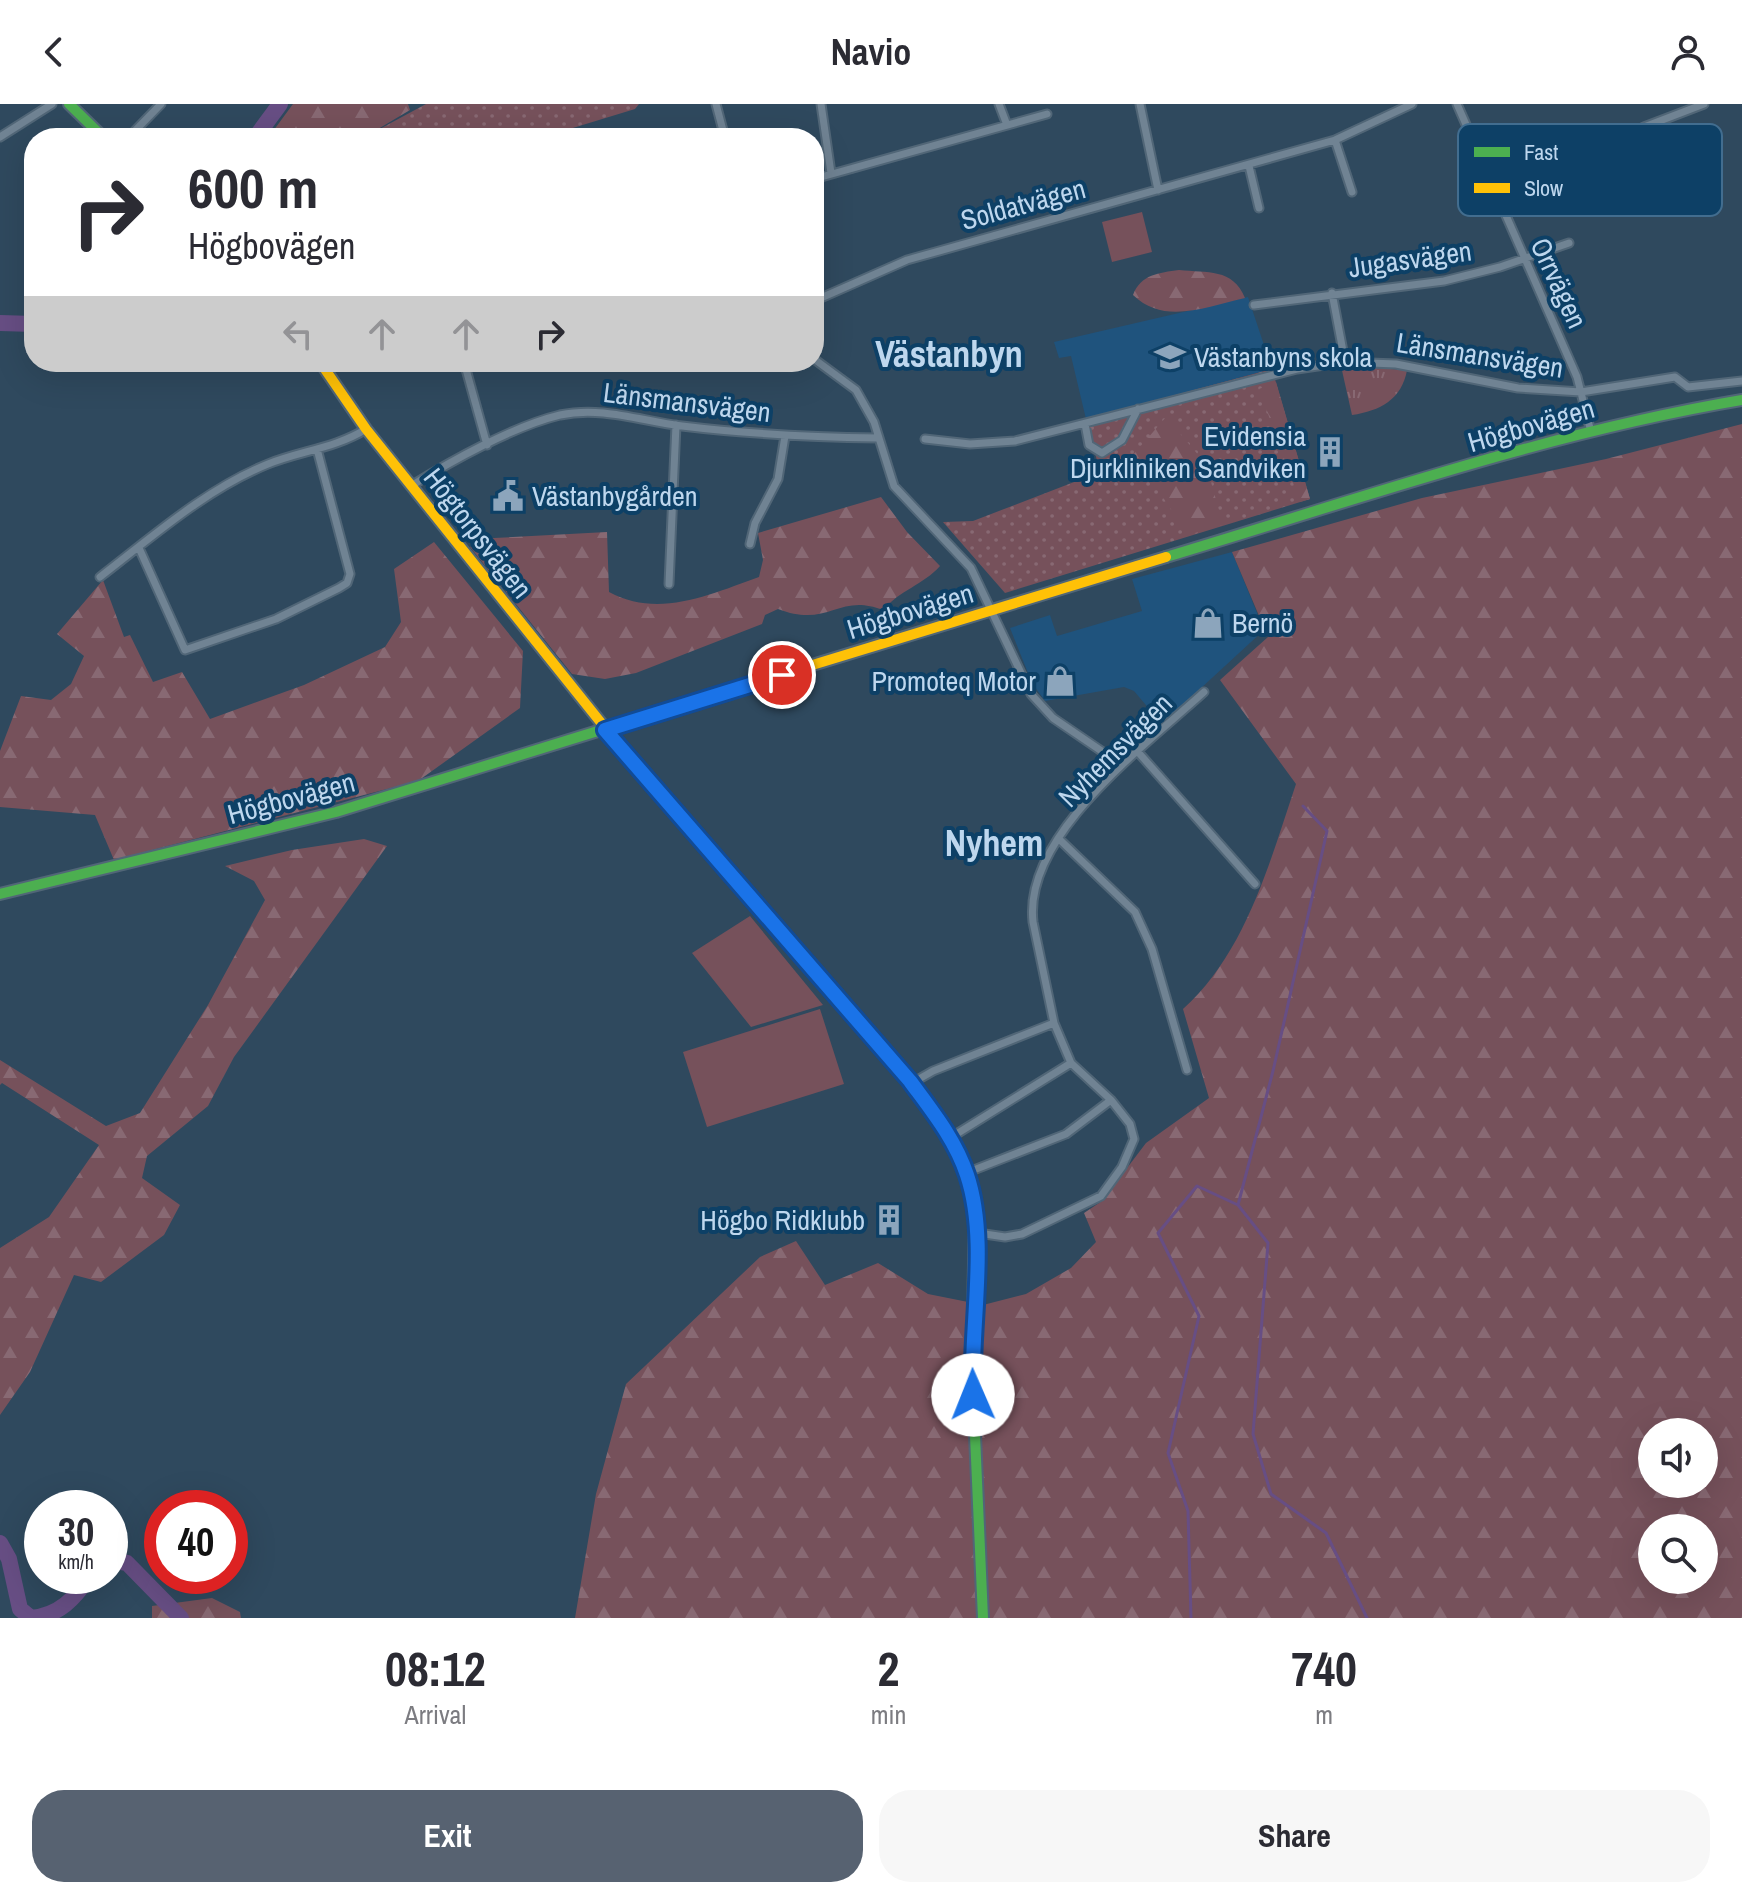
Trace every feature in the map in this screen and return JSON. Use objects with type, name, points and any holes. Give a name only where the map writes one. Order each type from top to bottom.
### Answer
[{"type":"main road","points":[[69,104],[94,128]]},
{"type":"main road","name":"Högtorpsvägen","points":[[327,372],[366,429],[605,730],[912,1083],[950,1138],[966,1173],[978,1233],[972,1367],[983,1618]]},
{"type":"main road","name":"Högbovägen","points":[[0,894],[336,812],[1591,432],[1670,412],[1742,400]]},
{"type":"street","points":[[0,137],[52,104]]},
{"type":"street","points":[[138,128],[161,104]]},
{"type":"street","points":[[716,104],[722,128]]},
{"type":"street","points":[[821,104],[831,173]]},
{"type":"street","points":[[999,104],[1007,125]]},
{"type":"street","points":[[1140,104],[1158,190]]},
{"type":"street","name":"Soldatvägen","points":[[824,297],[907,260],[1335,140],[1412,104]]},
{"type":"street","name":"Orrvägen","points":[[1457,104],[1465,124]]},
{"type":"street","points":[[1652,124],[1704,104]]},
{"type":"street","points":[[824,175],[1047,114]]},
{"type":"street","points":[[1335,140],[1352,192]]},
{"type":"street","points":[[1249,166],[1259,208]]},
{"type":"street","name":"Orrvägen","points":[[1504,216],[1581,392],[1591,432]]},
{"type":"street","name":"Jugasvägen","points":[[1254,305],[1444,281],[1500,267],[1569,243]]},
{"type":"street","points":[[1332,293],[1345,362]]},
{"type":"street","name":"Länsmansvägen","points":[[925,439],[970,444],[1015,441],[1297,369],[1345,362],[1396,364],[1518,388],[1581,392]]},
{"type":"street","points":[[824,366],[856,390],[869,410],[894,486],[962,555],[993,611],[1023,679],[1040,706],[1122,765]]},
{"type":"street","points":[[467,372],[487,445]]},
{"type":"street","points":[[1581,392],[1675,377],[1688,387],[1742,381]]},
{"type":"street","points":[[1085,424],[1089,445],[1102,453],[1122,440],[1138,409]]},
{"type":"street","name":"Länsmansvägen","points":[[411,486],[487,445],[563,415],[600,412],[676,425],[785,436],[878,438]]},
{"type":"street","points":[[669,584],[676,425]]},
{"type":"street","points":[[100,577],[228,484],[268,464],[366,429]]},
{"type":"street","points":[[750,544],[755,523],[778,479],[785,436]]},
{"type":"street","points":[[139,548],[185,650],[263,624],[339,588],[347,583],[350,574],[317,449]]},
{"type":"street","name":"Nyhemsvägen","points":[[1111,1100],[1071,1063],[1054,1023],[1031,906],[1038,875],[1059,839],[1122,765],[1204,692]]},
{"type":"street","points":[[1138,752],[1255,884]]},
{"type":"street","points":[[1059,839],[1135,912],[1152,949],[1187,1070]]},
{"type":"street","points":[[912,1083],[933,1071],[1054,1023]]},
{"type":"street","points":[[950,1138],[1071,1063]]},
{"type":"street","points":[[966,1173],[1066,1134],[1111,1100],[1130,1124],[1134,1139],[1122,1167],[1101,1196],[1022,1234],[1005,1237],[978,1233]]},
{"type":"shaded area","name":"Västanbyns skola","points":[[1248,297],[1272,369],[1086,419],[1071,356],[1059,358],[1054,342]]},
{"type":"shaded area","points":[[1232,552],[1264,630],[1162,724],[1134,691],[1124,687],[1045,701],[1032,683],[1010,628],[1050,615],[1057,636],[1142,611],[1132,579]]},
{"type":"green space","points":[[293,104],[408,104],[410,110],[380,128],[275,128]]},
{"type":"green space","points":[[426,104],[639,104],[635,109],[573,128],[382,128]]},
{"type":"green space","points":[[1142,212],[1152,252],[1112,262],[1102,222]]},
{"type":"green space","points":[[1179,270],[1209,272],[1226,277],[1234,281],[1245,298],[1201,309],[1172,312],[1145,304],[1133,295],[1146,279]]},
{"type":"green space","points":[[1341,366],[1407,370],[1400,389],[1388,402],[1352,415]]},
{"type":"green space","points":[[1272,369],[1310,499],[1005,593],[943,522],[973,521],[1100,472],[1086,419]]},
{"type":"green space","points":[[1276,382],[1310,499],[1300,502],[1259,389]]},
{"type":"green space","points":[[1166,417],[1206,464],[1223,525],[1188,535],[1134,454]]},
{"type":"green space","points":[[1742,424],[1742,1618],[575,1618],[596,1494],[626,1384],[760,1257],[796,1241],[825,1285],[878,1263],[928,1294],[983,1305],[1026,1294],[1071,1268],[1096,1242],[1084,1213],[1102,1201],[1146,1143],[1209,1098],[1183,1009],[1224,961],[1240,934],[1265,874],[1296,784],[1220,680],[1268,637],[1232,552],[1422,498],[1606,459]]},
{"type":"green space","points":[[881,497],[907,532],[940,566],[883,610],[855,605],[810,615],[778,609],[765,615],[762,624],[636,673],[605,679],[572,674],[470,547],[494,538],[607,532],[609,592],[628,600],[666,604],[704,596],[759,577],[763,560],[758,533]]},
{"type":"green space","points":[[434,542],[523,651],[520,708],[418,781],[114,860],[95,815],[0,807],[0,751],[21,696],[51,700],[71,684],[84,656],[57,634],[103,580],[124,637],[130,635],[153,682],[182,672],[210,719],[304,685],[385,647],[401,622],[394,569]]},
{"type":"green space","points":[[364,839],[387,846],[234,1057],[208,1106],[147,1156],[142,1178],[180,1205],[164,1235],[101,1282],[74,1275],[30,1372],[0,1415],[0,1248],[49,1217],[99,1145],[2,1083],[0,1085],[0,1060],[106,1126],[140,1113],[208,1005],[265,900],[254,881],[225,866],[292,850]]},
{"type":"green space","points":[[750,916],[823,1005],[751,1027],[692,953]]},
{"type":"green space","points":[[820,1009],[844,1084],[707,1127],[683,1052]]},
{"type":"green space","points":[[212,1598],[240,1612],[241,1618],[152,1618],[152,1606]]},
{"type":"waterway","points":[[262,128],[280,104]]},
{"type":"waterway","points":[[0,323],[24,324]]},
{"type":"waterway","points":[[1303,806],[1327,831],[1273,1071],[1238,1205],[1268,1243],[1253,1434],[1271,1494],[1326,1533],[1367,1618]]},
{"type":"waterway","points":[[1191,1618],[1188,1511],[1168,1453],[1199,1316],[1158,1233],[1197,1186],[1238,1205]]},
{"type":"waterway","points":[[0,1543],[9,1559],[20,1609],[31,1618],[58,1609],[76,1594]]},
{"type":"waterway","points":[[128,1564],[181,1618]]},
{"type":"traffic: fast","points":[[69,104],[94,128]]},
{"type":"traffic: fast","points":[[1166,557],[1524,449],[1596,430],[1742,400]]},
{"type":"traffic: fast","points":[[0,894],[336,812],[737,688]]},
{"type":"traffic: fast","points":[[614,739],[910,1081],[950,1138],[966,1173],[975,1213],[972,1367],[983,1618]]},
{"type":"traffic: slow","points":[[327,372],[366,429],[614,739]]},
{"type":"traffic: slow","points":[[737,688],[1166,557]]},
{"type":"place","name":"Västanbyns skola","points":[[1170,357]]},
{"type":"place","name":"Evidensia Djurkliniken Sandviken","points":[[1330,452]]},
{"type":"place","name":"Västanbygården","points":[[508,496]]},
{"type":"place","name":"Bernö","points":[[1208,623]]},
{"type":"place","name":"Promoteq Motor","points":[[1060,681]]},
{"type":"place","name":"Högbo Ridklubb","points":[[889,1220]]},
{"type":"district","name":"Västanbyn","points":[[949,354]]},
{"type":"district","name":"Nyhem","points":[[994,843]]},
{"type":"route","points":[[782,675],[605,730],[910,1081],[950,1138],[972,1192],[978,1233],[973,1395]]}]
